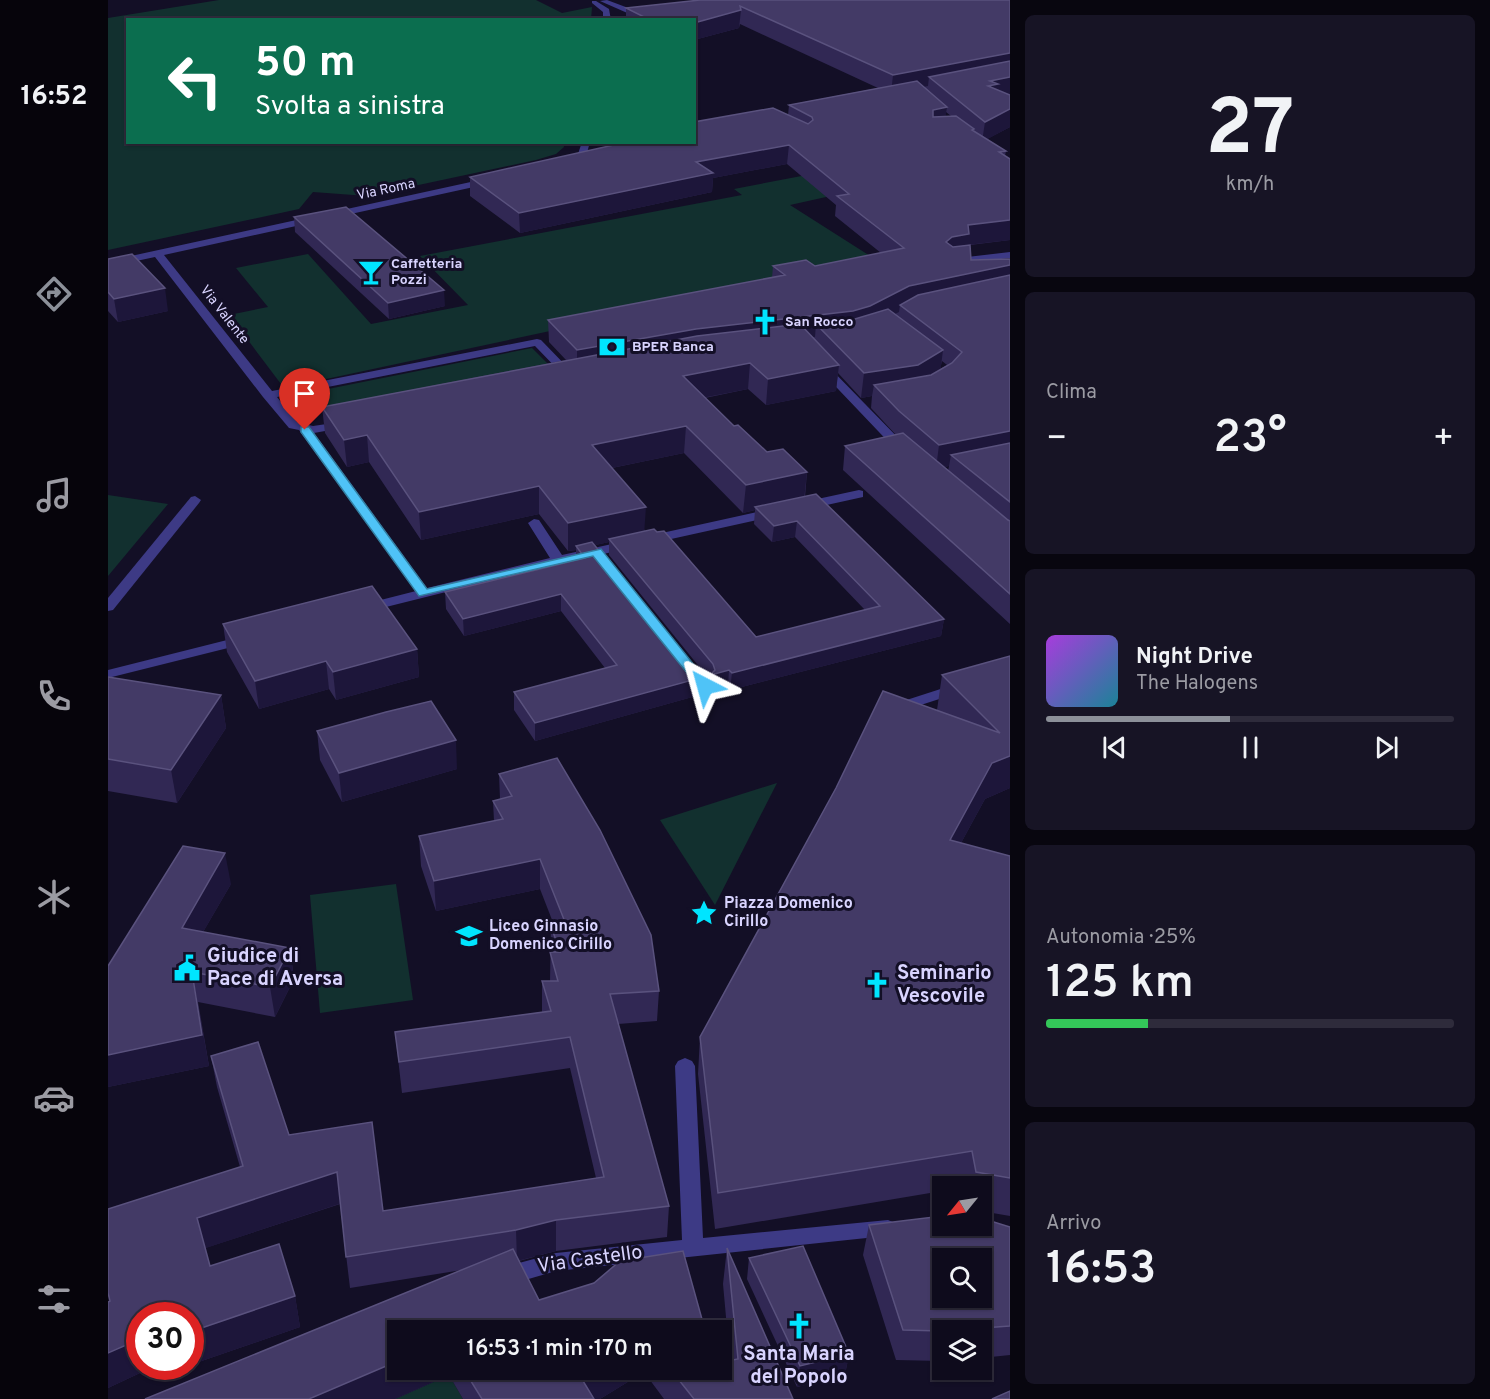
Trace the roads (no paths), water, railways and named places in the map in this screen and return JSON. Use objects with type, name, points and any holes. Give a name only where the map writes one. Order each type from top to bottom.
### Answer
[{"type":"street","points":[[603,1],[647,18],[657,17]]},
{"type":"street","points":[[594,2],[606,11],[608,18]]},
{"type":"street","points":[[584,146],[581,158],[568,165],[593,159]]},
{"type":"street","name":"Via Roma","points":[[108,264],[501,179]]},
{"type":"street","name":"Via Valente","points":[[158,254],[267,395],[293,425],[305,430],[424,593]]},
{"type":"street","points":[[950,262],[1010,255]]},
{"type":"street","points":[[267,395],[537,342],[572,378]]},
{"type":"street","points":[[817,361],[862,403],[915,461]]},
{"type":"street","points":[[305,430],[352,423]]},
{"type":"street","points":[[356,611],[558,560],[600,556],[859,494]]},
{"type":"street","points":[[108,607],[195,500]]},
{"type":"street","points":[[534,523],[558,560]]},
{"type":"street","points":[[108,674],[255,637]]},
{"type":"street","points":[[879,713],[966,686]]},
{"type":"street","points":[[685,1066],[693,1247]]},
{"type":"street","name":"Via Castello","points":[[488,1281],[556,1262],[904,1228]]},
{"type":"street","points":[[719,1247],[728,1268]]},
{"type":"place","name":"Caffetteria Pozzi","points":[[371,272]]},
{"type":"place","name":"San Rocco","points":[[765,322]]},
{"type":"place","name":"BPER Banca","points":[[612,347]]},
{"type":"place","name":"Piazza Domenico Cirillo","points":[[704,913]]},
{"type":"place","name":"Liceo Ginnasio Domenico Cirillo","points":[[469,936]]},
{"type":"place","name":"Giudice di Pace di Aversa","points":[[187,968]]},
{"type":"place","name":"Seminario Vescovile","points":[[877,985]]},
{"type":"place","name":"Santa Maria del Popolo","points":[[799,1326]]}]
